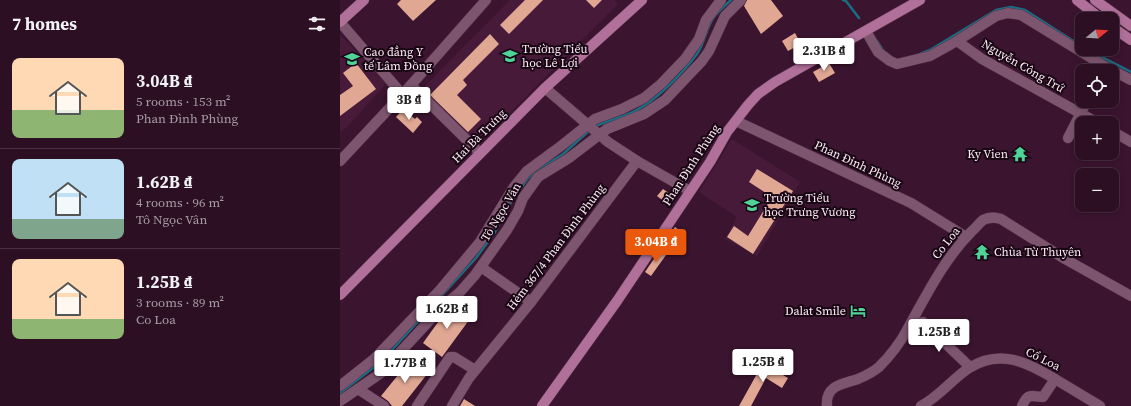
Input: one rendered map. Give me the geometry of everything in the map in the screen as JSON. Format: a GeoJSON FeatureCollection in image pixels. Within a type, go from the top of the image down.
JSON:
{"type":"FeatureCollection","features":[{"type":"Feature","properties":{"kind":"main road"},"geometry":{"type":"LineString","coordinates":[[340,22],[364,0]]}},
{"type":"Feature","properties":{"kind":"main road","name":"Hai Bà Trưng"},"geometry":{"type":"LineString","coordinates":[[340,295],[545,88],[642,0]]}},
{"type":"Feature","properties":{"kind":"main road","name":"Phan Đình Phùng"},"geometry":{"type":"LineString","coordinates":[[542,406],[614,305],[671,221],[710,162],[727,132],[758,94],[775,82],[920,0]]}},
{"type":"Feature","properties":{"kind":"main road"},"geometry":{"type":"LineString","coordinates":[[1077,0],[1092,12]]}},
{"type":"Feature","properties":{"kind":"main road"},"geometry":{"type":"LineString","coordinates":[[1096,0],[1131,26]]}},
{"type":"Feature","properties":{"kind":"main road"},"geometry":{"type":"LineString","coordinates":[[1119,32],[1131,40]]}},
{"type":"Feature","properties":{"kind":"street"},"geometry":{"type":"LineString","coordinates":[[340,161],[486,0]]}},
{"type":"Feature","properties":{"kind":"street","name":"Tô Ngọc Vân"},"geometry":{"type":"LineString","coordinates":[[340,386],[374,359],[440,290],[480,242],[514,187],[527,171],[561,146],[587,124],[595,119],[622,109],[644,98],[661,84],[685,59],[699,39],[706,20],[721,0]]}},
{"type":"Feature","properties":{"kind":"street","name":"Tô Ngọc Vân"},"geometry":{"type":"LineString","coordinates":[[340,401],[381,373],[441,308],[460,292],[481,267],[507,230],[518,211],[523,198],[538,178],[568,158],[609,127],[644,114],[664,100],[702,61],[709,51],[725,16],[740,0]]}},
{"type":"Feature","properties":{"kind":"street","name":"Nguyễn Công Trứ"},"geometry":{"type":"LineString","coordinates":[[866,31],[878,52],[890,61],[897,64],[930,56],[996,16],[1008,13],[1021,14],[1097,64]]}},
{"type":"Feature","properties":{"kind":"street"},"geometry":{"type":"LineString","coordinates":[[340,22],[402,94]]}},
{"type":"Feature","properties":{"kind":"street","name":"Nguyễn Công Trứ"},"geometry":{"type":"LineString","coordinates":[[956,41],[982,59],[1086,116]]}},
{"type":"Feature","properties":{"kind":"street","name":"Nguyễn Công Trứ"},"geometry":{"type":"LineString","coordinates":[[1119,75],[1131,80]]}},
{"type":"Feature","properties":{"kind":"street"},"geometry":{"type":"LineString","coordinates":[[410,85],[480,153]]}},
{"type":"Feature","properties":{"kind":"street"},"geometry":{"type":"LineString","coordinates":[[545,88],[598,134],[637,161],[690,191]]}},
{"type":"Feature","properties":{"kind":"street"},"geometry":{"type":"LineString","coordinates":[[1068,138],[1084,108]]}},
{"type":"Feature","properties":{"kind":"street","name":"Phan Đinh Phùng"},"geometry":{"type":"LineString","coordinates":[[736,121],[911,203],[966,237]]}},
{"type":"Feature","properties":{"kind":"street"},"geometry":{"type":"LineString","coordinates":[[1119,135],[1131,142]]}},
{"type":"Feature","properties":{"kind":"street","name":"Hẻm 367/4 Phan Đình Phùng"},"geometry":{"type":"LineString","coordinates":[[452,406],[475,370],[531,302],[637,161]]}},
{"type":"Feature","properties":{"kind":"street","name":"Co Loa"},"geometry":{"type":"LineString","coordinates":[[827,406],[830,391],[839,384],[865,376],[878,367],[886,358],[905,333],[943,267],[966,237],[984,220],[997,217],[1065,259],[1131,296]]}},
{"type":"Feature","properties":{"kind":"street"},"geometry":{"type":"LineString","coordinates":[[481,267],[531,302]]}},
{"type":"Feature","properties":{"kind":"street"},"geometry":{"type":"LineString","coordinates":[[923,322],[970,367]]}},
{"type":"Feature","properties":{"kind":"street"},"geometry":{"type":"LineString","coordinates":[[417,406],[450,357],[454,357],[475,370]]}},
{"type":"Feature","properties":{"kind":"street","name":"Cổ Loa"},"geometry":{"type":"LineString","coordinates":[[921,406],[939,395],[970,367],[993,359],[1002,358],[1023,362],[1100,406]]}},
{"type":"Feature","properties":{"kind":"street"},"geometry":{"type":"LineString","coordinates":[[1022,406],[1025,399],[1030,396],[1043,397],[1055,379]]}},
{"type":"Feature","properties":{"kind":"street"},"geometry":{"type":"LineString","coordinates":[[358,389],[384,406]]}},
{"type":"Feature","properties":{"kind":"shaded area","name":"Trường Tiểu học Lê Lợi"},"geometry":{"type":"Polygon","coordinates":[[[510,0],[614,0],[618,4],[478,145],[421,90],[510,0]]]}},
{"type":"Feature","properties":{"kind":"shaded area","name":"Cao đẳng Y tế Lâm Đồng"},"geometry":{"type":"Polygon","coordinates":[[[340,34],[386,84],[348,126],[340,132],[340,34]]]}},
{"type":"Feature","properties":{"kind":"shaded area","name":"Trường Tiểu học Trưng Vương"},"geometry":{"type":"Polygon","coordinates":[[[732,139],[800,182],[757,256],[725,239],[737,217],[699,192],[732,139]]]}},
{"type":"Feature","properties":{"kind":"building"},"geometry":{"type":"Polygon","coordinates":[[[401,0],[436,0],[413,21],[397,4],[401,0]]]}},
{"type":"Feature","properties":{"kind":"building"},"geometry":{"type":"Polygon","coordinates":[[[525,0],[543,0],[509,34],[500,25],[525,0]]]}},
{"type":"Feature","properties":{"kind":"building"},"geometry":{"type":"Polygon","coordinates":[[[586,0],[602,0],[594,8],[586,0]]]}},
{"type":"Feature","properties":{"kind":"building"},"geometry":{"type":"Polygon","coordinates":[[[747,0],[771,0],[783,16],[761,34],[744,6],[747,0]]]}},
{"type":"Feature","properties":{"kind":"building"},"geometry":{"type":"Polygon","coordinates":[[[795,33],[801,44],[788,51],[782,41],[795,33]]]}},
{"type":"Feature","properties":{"kind":"building"},"geometry":{"type":"Polygon","coordinates":[[[490,34],[499,44],[463,80],[467,85],[457,95],[481,119],[468,132],[430,95],[490,34]]]}},
{"type":"Feature","properties":{"kind":"building"},"geometry":{"type":"Polygon","coordinates":[[[356,63],[376,89],[340,116],[340,95],[353,86],[343,73],[356,63]]]}},
{"type":"Feature","properties":{"kind":"building"},"geometry":{"type":"Polygon","coordinates":[[[829,63],[835,73],[819,82],[813,72],[829,63]]]}},
{"type":"Feature","properties":{"kind":"building"},"geometry":{"type":"Polygon","coordinates":[[[403,109],[415,119],[417,117],[422,122],[413,133],[396,117],[403,109]]]}},
{"type":"Feature","properties":{"kind":"building"},"geometry":{"type":"Polygon","coordinates":[[[757,169],[793,191],[753,254],[727,237],[734,226],[748,236],[772,197],[749,182],[757,169]]]}},
{"type":"Feature","properties":{"kind":"building"},"geometry":{"type":"Polygon","coordinates":[[[663,189],[670,194],[665,202],[657,196],[663,189]]]}},
{"type":"Feature","properties":{"kind":"building"},"geometry":{"type":"Polygon","coordinates":[[[675,227],[683,233],[675,245],[667,239],[675,227]]]}},
{"type":"Feature","properties":{"kind":"building"},"geometry":{"type":"Polygon","coordinates":[[[660,250],[666,255],[651,276],[645,272],[660,250]]]}},
{"type":"Feature","properties":{"kind":"building"},"geometry":{"type":"Polygon","coordinates":[[[456,304],[472,316],[442,357],[423,343],[441,318],[456,304]]]}},
{"type":"Feature","properties":{"kind":"building"},"geometry":{"type":"Polygon","coordinates":[[[411,359],[428,373],[402,406],[392,406],[381,396],[411,359]]]}},
{"type":"Feature","properties":{"kind":"building"},"geometry":{"type":"Polygon","coordinates":[[[763,363],[788,378],[782,388],[766,378],[751,406],[739,406],[763,363]]]}},
{"type":"Feature","properties":{"kind":"building"},"geometry":{"type":"Polygon","coordinates":[[[464,399],[475,406],[460,406],[464,399]]]}},
{"type":"Feature","properties":{"kind":"waterway"},"geometry":{"type":"LineString","coordinates":[[594,127],[631,113],[649,102],[667,87],[697,54],[712,20],[731,0]]}},
{"type":"Feature","properties":{"kind":"waterway"},"geometry":{"type":"LineString","coordinates":[[843,0],[846,1],[859,18]]}},
{"type":"Feature","properties":{"kind":"waterway"},"geometry":{"type":"LineString","coordinates":[[920,54],[930,50],[996,10],[1011,7],[1025,10],[1075,42]]}},
{"type":"Feature","properties":{"kind":"waterway"},"geometry":{"type":"LineString","coordinates":[[877,41],[884,52]]}},
{"type":"Feature","properties":{"kind":"waterway"},"geometry":{"type":"LineString","coordinates":[[1100,56],[1131,72]]}},
{"type":"Feature","properties":{"kind":"waterway"},"geometry":{"type":"LineString","coordinates":[[340,393],[381,362],[476,258],[495,232],[509,205],[528,178],[563,154],[590,130]]}},
{"type":"Feature","properties":{"kind":"place","name":"Trường Tiểu học Lê Lợi"},"geometry":{"type":"Point","coordinates":[510,56]}},
{"type":"Feature","properties":{"kind":"place","name":"Cao đẳng Y tế Lâm Đồng"},"geometry":{"type":"Point","coordinates":[352,59]}},
{"type":"Feature","properties":{"kind":"place","name":"Ky Vien"},"geometry":{"type":"Point","coordinates":[1020,154]}},
{"type":"Feature","properties":{"kind":"place","name":"Trường Tiểu học Trưng Vương"},"geometry":{"type":"Point","coordinates":[752,205]}},
{"type":"Feature","properties":{"kind":"place","name":"Chùa Từ Thuyên"},"geometry":{"type":"Point","coordinates":[982,252]}},
{"type":"Feature","properties":{"kind":"place","name":"Dalat Smile"},"geometry":{"type":"Point","coordinates":[858,311]}}]}
